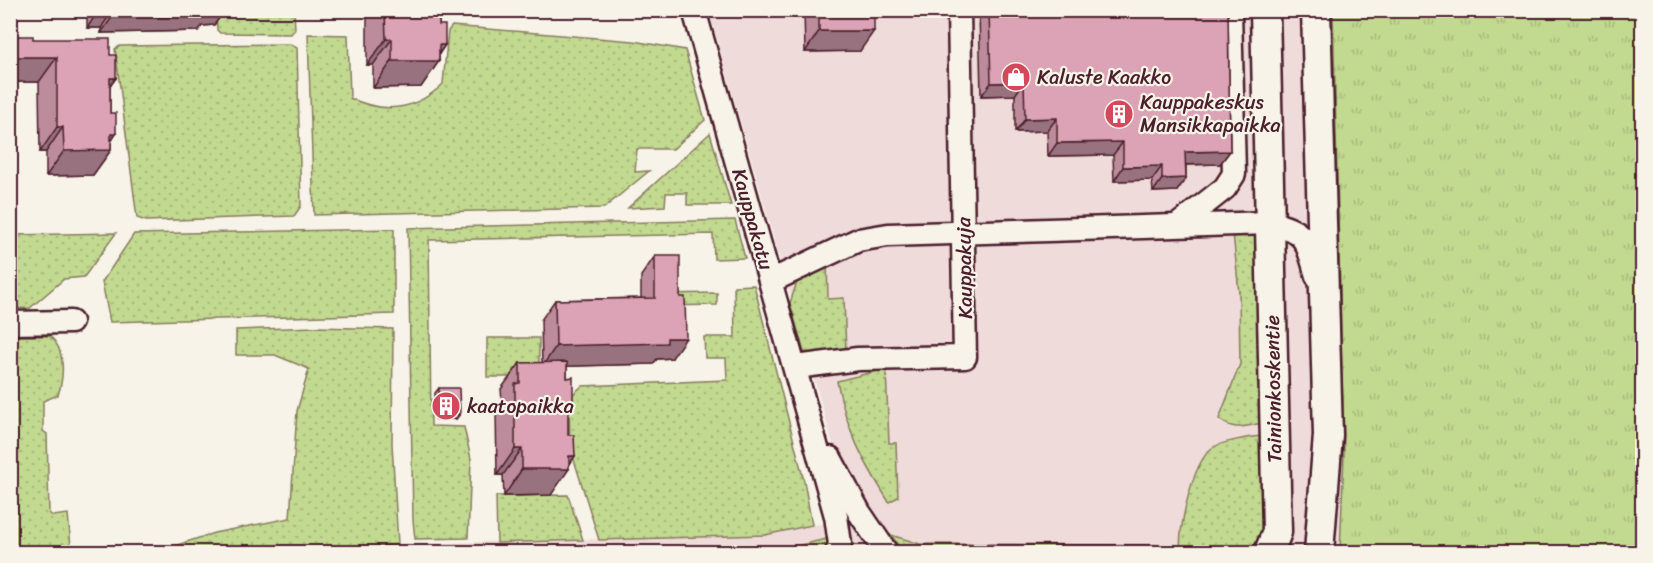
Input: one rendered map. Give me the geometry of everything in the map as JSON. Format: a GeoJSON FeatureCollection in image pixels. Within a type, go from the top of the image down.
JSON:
{"type":"FeatureCollection","features":[{"type":"Feature","properties":{"kind":"main road","name":"Tainionkoskentie"},"geometry":{"type":"LineString","coordinates":[[1265,10],[1277,532],[1269,552]]}},
{"type":"Feature","properties":{"kind":"main road"},"geometry":{"type":"LineString","coordinates":[[1316,10],[1322,295],[1328,435],[1319,552]]}},
{"type":"Feature","properties":{"kind":"street","name":"Kauppakatu"},"geometry":{"type":"LineString","coordinates":[[694,10],[813,428],[839,528],[837,552]]}},
{"type":"Feature","properties":{"kind":"street","name":"Kauppakuja"},"geometry":{"type":"LineString","coordinates":[[796,368],[858,359],[965,357],[959,10]]}},
{"type":"Feature","properties":{"kind":"street"},"geometry":{"type":"LineString","coordinates":[[1178,225],[1225,188],[1234,174],[1230,10]]}},
{"type":"Feature","properties":{"kind":"street"},"geometry":{"type":"LineString","coordinates":[[771,281],[858,240],[888,235],[1269,223],[1290,227],[1300,233],[1308,246],[1322,295]]}},
{"type":"Feature","properties":{"kind":"street"},"geometry":{"type":"LineString","coordinates":[[10,323],[71,322]]}},
{"type":"Feature","properties":{"kind":"street","name":"Kauppakatu"},"geometry":{"type":"LineString","coordinates":[[813,428],[859,512],[886,552]]}},
{"type":"Feature","properties":{"kind":"shaded area"},"geometry":{"type":"Polygon","coordinates":[[[709,11],[1642,11],[1642,519],[1639,552],[336,552],[398,544],[765,535],[812,525],[855,522],[709,11]]]}},
{"type":"Feature","properties":{"kind":"green space"},"geometry":{"type":"Polygon","coordinates":[[[216,11],[294,11],[295,29],[291,34],[220,33],[217,30],[216,11]]]}},
{"type":"Feature","properties":{"kind":"green space"},"geometry":{"type":"Polygon","coordinates":[[[1333,11],[1642,11],[1642,519],[1639,552],[1340,552],[1344,454],[1333,11]]]}},
{"type":"Feature","properties":{"kind":"green space"},"geometry":{"type":"Polygon","coordinates":[[[452,26],[633,41],[685,50],[705,120],[673,149],[637,149],[635,172],[649,171],[604,208],[314,215],[308,34],[348,35],[350,98],[387,108],[410,105],[443,84],[448,31],[452,26]]]}},
{"type":"Feature","properties":{"kind":"green space"},"geometry":{"type":"Polygon","coordinates":[[[290,44],[297,48],[301,206],[294,216],[146,221],[137,218],[115,49],[120,46],[290,44]]]}},
{"type":"Feature","properties":{"kind":"green space"},"geometry":{"type":"Polygon","coordinates":[[[710,133],[731,205],[687,205],[687,193],[666,193],[665,206],[628,208],[710,133]]]}},
{"type":"Feature","properties":{"kind":"green space"},"geometry":{"type":"Polygon","coordinates":[[[735,220],[745,258],[714,259],[713,234],[429,240],[431,426],[464,427],[471,459],[468,538],[415,539],[408,228],[735,220]]]}},
{"type":"Feature","properties":{"kind":"green space"},"geometry":{"type":"Polygon","coordinates":[[[394,229],[394,314],[110,322],[102,282],[134,234],[394,229]]]}},
{"type":"Feature","properties":{"kind":"green space"},"geometry":{"type":"Polygon","coordinates":[[[1257,231],[1261,423],[1234,427],[1219,419],[1240,364],[1239,293],[1233,233],[1257,231]]]}},
{"type":"Feature","properties":{"kind":"green space"},"geometry":{"type":"Polygon","coordinates":[[[116,233],[84,277],[64,279],[30,308],[11,309],[11,235],[116,233]]]}},
{"type":"Feature","properties":{"kind":"green space"},"geometry":{"type":"Polygon","coordinates":[[[827,262],[828,299],[844,298],[846,353],[821,357],[804,352],[790,303],[798,279],[827,262]]]}},
{"type":"Feature","properties":{"kind":"green space"},"geometry":{"type":"Polygon","coordinates":[[[754,285],[804,481],[812,525],[765,535],[599,540],[570,447],[569,398],[582,386],[727,380],[726,358],[705,358],[704,337],[735,337],[734,286],[754,285]]]}},
{"type":"Feature","properties":{"kind":"green space"},"geometry":{"type":"Polygon","coordinates":[[[717,293],[717,305],[662,306],[662,294],[717,293]]]}},
{"type":"Feature","properties":{"kind":"green space"},"geometry":{"type":"Polygon","coordinates":[[[316,327],[393,329],[392,444],[398,544],[336,552],[156,552],[214,533],[290,518],[297,411],[309,369],[275,355],[236,355],[236,330],[316,327]]]}},
{"type":"Feature","properties":{"kind":"green space"},"geometry":{"type":"Polygon","coordinates":[[[11,336],[50,336],[61,356],[62,380],[58,395],[43,401],[43,431],[47,434],[49,513],[53,516],[68,514],[71,547],[56,549],[56,552],[11,552],[10,409],[13,408],[11,336]]]}},
{"type":"Feature","properties":{"kind":"green space"},"geometry":{"type":"Polygon","coordinates":[[[487,338],[539,338],[539,377],[487,377],[487,338]]]}},
{"type":"Feature","properties":{"kind":"green space"},"geometry":{"type":"Polygon","coordinates":[[[886,369],[889,443],[896,443],[898,497],[889,502],[857,444],[837,381],[886,369]]]}},
{"type":"Feature","properties":{"kind":"green space"},"geometry":{"type":"Polygon","coordinates":[[[1261,436],[1265,498],[1262,529],[1257,542],[1249,552],[1181,552],[1181,529],[1188,497],[1205,456],[1212,448],[1221,444],[1261,436]]]}},
{"type":"Feature","properties":{"kind":"green space"},"geometry":{"type":"Polygon","coordinates":[[[568,495],[583,540],[497,543],[496,496],[568,495]]]}},
{"type":"Feature","properties":{"kind":"green space"},"geometry":{"type":"Polygon","coordinates":[[[891,535],[920,544],[1155,545],[1158,552],[903,552],[891,535]]]}},
{"type":"Feature","properties":{"kind":"green space"},"geometry":{"type":"Polygon","coordinates":[[[831,538],[827,552],[680,552],[787,548],[831,538]]]}},
{"type":"Feature","properties":{"kind":"building"},"geometry":{"type":"Polygon","coordinates":[[[385,10],[439,10],[439,25],[445,25],[445,45],[439,45],[439,61],[392,61],[392,39],[386,39],[385,10]]]}},
{"type":"Feature","properties":{"kind":"building"},"geometry":{"type":"Polygon","coordinates":[[[819,10],[874,10],[874,31],[819,31],[819,10]]]}},
{"type":"Feature","properties":{"kind":"building","name":"Kauppakeskus Mansikkapaikka"},"geometry":{"type":"Polygon","coordinates":[[[989,10],[1228,10],[1230,151],[1185,152],[1186,178],[1162,179],[1162,166],[1123,167],[1123,142],[1057,143],[1057,118],[1025,119],[1024,82],[991,83],[989,10]]]}},
{"type":"Feature","properties":{"kind":"building"},"geometry":{"type":"Polygon","coordinates":[[[16,36],[33,36],[33,39],[110,39],[110,55],[116,55],[116,78],[110,78],[110,113],[116,113],[116,134],[111,134],[111,150],[64,151],[63,127],[57,127],[57,57],[16,57],[16,36]]]}},
{"type":"Feature","properties":{"kind":"building"},"geometry":{"type":"Polygon","coordinates":[[[655,256],[680,256],[680,297],[685,297],[686,338],[667,338],[667,343],[556,346],[555,300],[655,298],[655,256]]]}},
{"type":"Feature","properties":{"kind":"building"},"geometry":{"type":"Polygon","coordinates":[[[567,362],[567,378],[573,377],[573,400],[568,400],[568,435],[574,435],[575,456],[569,456],[569,469],[522,469],[522,449],[515,449],[515,384],[520,383],[520,363],[567,362]]]}},
{"type":"Feature","properties":{"kind":"building","name":"kaatopaikka"},"geometry":{"type":"Polygon","coordinates":[[[439,388],[459,388],[460,414],[439,414],[439,388]]]}},
{"type":"Feature","properties":{"kind":"place","name":"Kaluste Kaakko"},"geometry":{"type":"Point","coordinates":[1016,77]}},
{"type":"Feature","properties":{"kind":"place","name":"Kauppakeskus Mansikkapaikka"},"geometry":{"type":"Point","coordinates":[1119,114]}},
{"type":"Feature","properties":{"kind":"place","name":"kaatopaikka"},"geometry":{"type":"Point","coordinates":[446,406]}}]}
